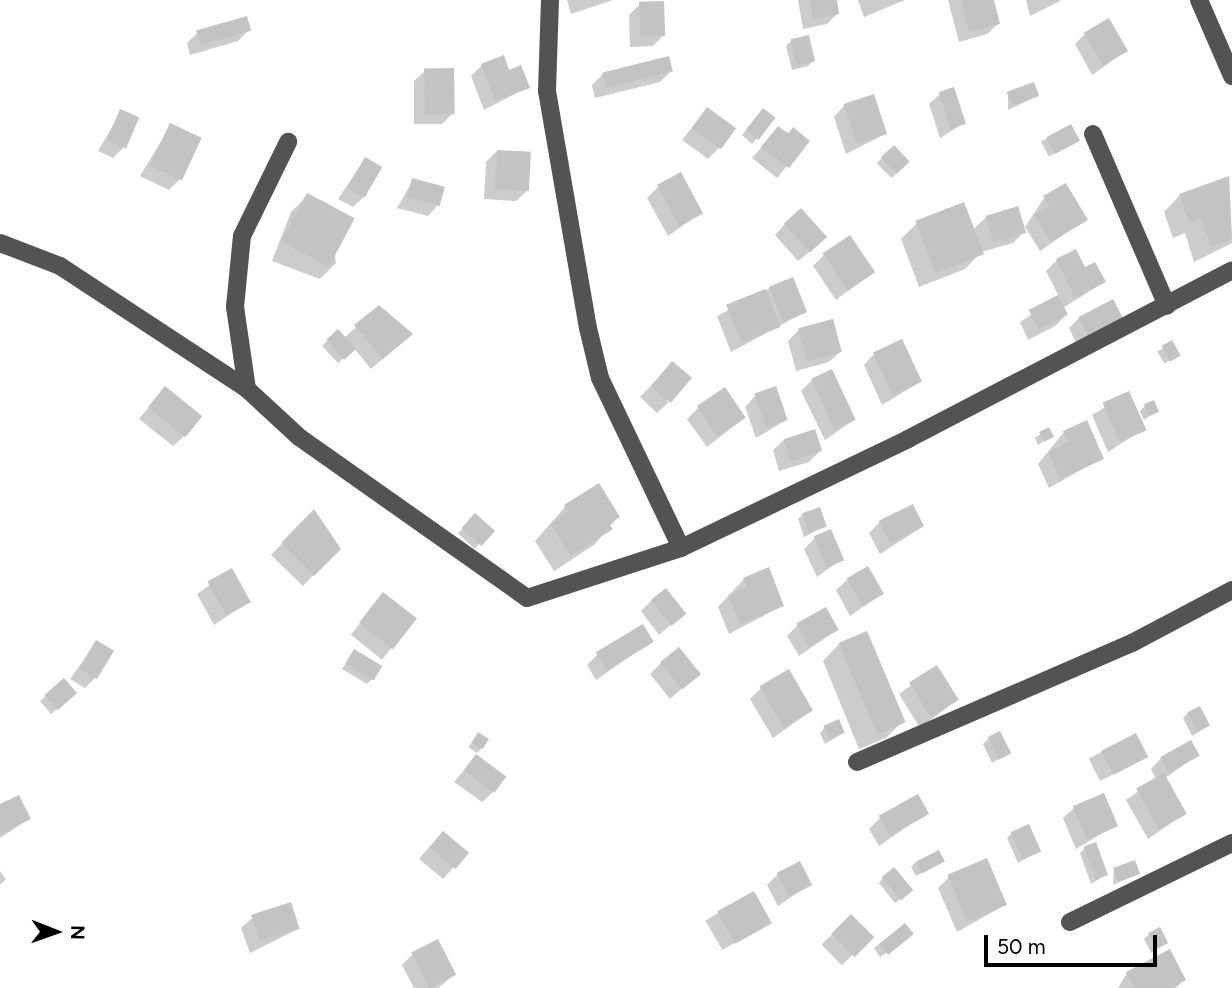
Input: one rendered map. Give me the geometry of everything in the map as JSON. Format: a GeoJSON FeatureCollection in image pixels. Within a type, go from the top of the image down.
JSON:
{"type":"FeatureCollection","features":[{"type":"Feature","properties":{"kind":"street"},"geometry":{"type":"LineString","coordinates":[[550,0],[547,91],[588,328],[600,377],[681,548]]}},
{"type":"Feature","properties":{"kind":"street"},"geometry":{"type":"LineString","coordinates":[[1199,0],[1232,76]]}},
{"type":"Feature","properties":{"kind":"street"},"geometry":{"type":"LineString","coordinates":[[1093,134],[1167,306]]}},
{"type":"Feature","properties":{"kind":"street"},"geometry":{"type":"LineString","coordinates":[[247,389],[235,307],[242,236],[288,142]]}},
{"type":"Feature","properties":{"kind":"street"},"geometry":{"type":"LineString","coordinates":[[0,243],[60,266],[247,389],[299,437],[527,598],[681,548],[1167,306],[1232,270]]}},
{"type":"Feature","properties":{"kind":"street"},"geometry":{"type":"LineString","coordinates":[[857,762],[1132,643],[1232,590]]}},
{"type":"Feature","properties":{"kind":"street"},"geometry":{"type":"LineString","coordinates":[[1070,922],[1232,842]]}},
{"type":"Feature","properties":{"kind":"building"},"geometry":{"type":"Polygon","coordinates":[[[810,0],[837,0],[839,14],[813,19],[810,0]]]}},
{"type":"Feature","properties":{"kind":"building"},"geometry":{"type":"Polygon","coordinates":[[[961,0],[994,0],[1000,24],[969,32],[961,0]]]}},
{"type":"Feature","properties":{"kind":"building"},"geometry":{"type":"Polygon","coordinates":[[[664,1],[665,36],[640,37],[639,2],[664,1]]]}},
{"type":"Feature","properties":{"kind":"building"},"geometry":{"type":"Polygon","coordinates":[[[247,16],[251,30],[200,45],[196,31],[247,16]]]}},
{"type":"Feature","properties":{"kind":"building"},"geometry":{"type":"Polygon","coordinates":[[[1109,18],[1128,51],[1103,65],[1084,32],[1109,18]]]}},
{"type":"Feature","properties":{"kind":"building"},"geometry":{"type":"Polygon","coordinates":[[[809,35],[815,61],[797,66],[790,39],[809,35]]]}},
{"type":"Feature","properties":{"kind":"building"},"geometry":{"type":"Polygon","coordinates":[[[504,55],[509,70],[521,65],[530,88],[495,101],[481,64],[504,55]]]}},
{"type":"Feature","properties":{"kind":"building"},"geometry":{"type":"Polygon","coordinates":[[[669,56],[673,72],[606,88],[602,73],[669,56]]]}},
{"type":"Feature","properties":{"kind":"building"},"geometry":{"type":"Polygon","coordinates":[[[454,68],[455,114],[425,115],[424,69],[454,68]]]}},
{"type":"Feature","properties":{"kind":"building"},"geometry":{"type":"Polygon","coordinates":[[[1034,82],[1039,96],[1012,106],[1007,92],[1034,82]]]}},
{"type":"Feature","properties":{"kind":"building"},"geometry":{"type":"Polygon","coordinates":[[[954,87],[966,124],[951,129],[939,92],[954,87]]]}},
{"type":"Feature","properties":{"kind":"building"},"geometry":{"type":"Polygon","coordinates":[[[874,94],[887,134],[857,144],[844,104],[874,94]]]}},
{"type":"Feature","properties":{"kind":"building"},"geometry":{"type":"Polygon","coordinates":[[[707,107],[736,128],[721,149],[692,128],[707,107]]]}},
{"type":"Feature","properties":{"kind":"building"},"geometry":{"type":"Polygon","coordinates":[[[763,108],[776,118],[758,140],[746,130],[763,108]]]}},
{"type":"Feature","properties":{"kind":"building"},"geometry":{"type":"Polygon","coordinates":[[[120,109],[139,117],[126,149],[107,140],[120,109]]]}},
{"type":"Feature","properties":{"kind":"building"},"geometry":{"type":"Polygon","coordinates":[[[170,123],[202,138],[182,180],[150,166],[170,123]]]}},
{"type":"Feature","properties":{"kind":"building"},"geometry":{"type":"Polygon","coordinates":[[[1071,124],[1080,141],[1055,154],[1046,137],[1071,124]]]}},
{"type":"Feature","properties":{"kind":"building"},"geometry":{"type":"Polygon","coordinates":[[[778,126],[788,134],[793,127],[810,141],[789,168],[761,147],[778,126]]]}},
{"type":"Feature","properties":{"kind":"building"},"geometry":{"type":"Polygon","coordinates":[[[894,145],[910,162],[897,174],[881,157],[894,145]]]}},
{"type":"Feature","properties":{"kind":"building"},"geometry":{"type":"Polygon","coordinates":[[[497,150],[531,152],[529,191],[495,189],[497,150]]]}},
{"type":"Feature","properties":{"kind":"building"},"geometry":{"type":"Polygon","coordinates":[[[365,157],[382,167],[365,197],[348,187],[365,157]]]}},
{"type":"Feature","properties":{"kind":"building"},"geometry":{"type":"Polygon","coordinates":[[[681,172],[703,213],[679,226],[657,185],[681,172]]]}},
{"type":"Feature","properties":{"kind":"building"},"geometry":{"type":"Polygon","coordinates":[[[1229,176],[1232,239],[1211,247],[1201,218],[1189,222],[1179,194],[1229,176]]]}},
{"type":"Feature","properties":{"kind":"building"},"geometry":{"type":"Polygon","coordinates":[[[412,178],[445,187],[440,206],[407,197],[412,178]]]}},
{"type":"Feature","properties":{"kind":"building"},"geometry":{"type":"Polygon","coordinates":[[[1066,183],[1088,220],[1051,242],[1034,215],[1049,206],[1043,196],[1066,183]]]}},
{"type":"Feature","properties":{"kind":"building"},"geometry":{"type":"Polygon","coordinates":[[[307,193],[355,218],[329,267],[281,242],[307,193]]]}},
{"type":"Feature","properties":{"kind":"building"},"geometry":{"type":"Polygon","coordinates":[[[964,202],[984,254],[936,273],[915,221],[964,202]]]}},
{"type":"Feature","properties":{"kind":"building"},"geometry":{"type":"Polygon","coordinates":[[[1018,206],[1026,233],[994,243],[985,216],[1018,206]]]}},
{"type":"Feature","properties":{"kind":"building"},"geometry":{"type":"Polygon","coordinates":[[[801,208],[827,237],[810,252],[784,223],[801,208]]]}},
{"type":"Feature","properties":{"kind":"building"},"geometry":{"type":"Polygon","coordinates":[[[850,235],[875,272],[848,291],[823,253],[850,235]]]}},
{"type":"Feature","properties":{"kind":"building"},"geometry":{"type":"Polygon","coordinates":[[[1076,249],[1085,267],[1095,262],[1106,282],[1075,298],[1056,259],[1076,249]]]}},
{"type":"Feature","properties":{"kind":"building"},"geometry":{"type":"Polygon","coordinates":[[[793,277],[807,312],[783,322],[769,287],[793,277]]]}},
{"type":"Feature","properties":{"kind":"building"},"geometry":{"type":"Polygon","coordinates":[[[765,289],[780,327],[741,343],[726,305],[765,289]]]}},
{"type":"Feature","properties":{"kind":"building"},"geometry":{"type":"Polygon","coordinates":[[[1058,295],[1068,315],[1039,330],[1029,310],[1058,295]]]}},
{"type":"Feature","properties":{"kind":"building"},"geometry":{"type":"Polygon","coordinates":[[[1113,299],[1124,320],[1090,339],[1079,317],[1113,299]]]}},
{"type":"Feature","properties":{"kind":"building"},"geometry":{"type":"Polygon","coordinates":[[[379,305],[413,334],[383,359],[354,325],[379,305]]]}},
{"type":"Feature","properties":{"kind":"building"},"geometry":{"type":"Polygon","coordinates":[[[833,319],[842,352],[807,361],[798,328],[833,319]]]}},
{"type":"Feature","properties":{"kind":"building"},"geometry":{"type":"Polygon","coordinates":[[[338,329],[356,349],[344,360],[326,340],[338,329]]]}},
{"type":"Feature","properties":{"kind":"building"},"geometry":{"type":"Polygon","coordinates":[[[902,339],[922,382],[893,395],[873,353],[902,339]]]}},
{"type":"Feature","properties":{"kind":"building"},"geometry":{"type":"Polygon","coordinates":[[[1172,340],[1181,356],[1170,362],[1162,346],[1172,340]]]}},
{"type":"Feature","properties":{"kind":"building"},"geometry":{"type":"Polygon","coordinates":[[[672,361],[692,378],[671,403],[651,386],[672,361]]]}},
{"type":"Feature","properties":{"kind":"building"},"geometry":{"type":"Polygon","coordinates":[[[832,369],[856,420],[835,429],[811,379],[832,369]]]}},
{"type":"Feature","properties":{"kind":"building"},"geometry":{"type":"Polygon","coordinates":[[[165,386],[202,416],[185,437],[148,407],[165,386]]]}},
{"type":"Feature","properties":{"kind":"building"},"geometry":{"type":"Polygon","coordinates":[[[776,386],[788,420],[766,428],[754,393],[776,386]]]}},
{"type":"Feature","properties":{"kind":"building"},"geometry":{"type":"Polygon","coordinates":[[[725,387],[746,418],[718,437],[697,406],[725,387]]]}},
{"type":"Feature","properties":{"kind":"building"},"geometry":{"type":"Polygon","coordinates":[[[1129,391],[1146,430],[1120,442],[1103,403],[1129,391]]]}},
{"type":"Feature","properties":{"kind":"building"},"geometry":{"type":"Polygon","coordinates":[[[1154,400],[1159,412],[1149,416],[1144,404],[1154,400]]]}},
{"type":"Feature","properties":{"kind":"building"},"geometry":{"type":"Polygon","coordinates":[[[1087,420],[1104,459],[1060,479],[1048,452],[1068,442],[1063,431],[1087,420]]]}},
{"type":"Feature","properties":{"kind":"building"},"geometry":{"type":"Polygon","coordinates":[[[1049,427],[1054,437],[1044,442],[1039,432],[1049,427]]]}},
{"type":"Feature","properties":{"kind":"building"},"geometry":{"type":"Polygon","coordinates":[[[815,429],[822,451],[791,461],[784,439],[815,429]]]}},
{"type":"Feature","properties":{"kind":"building"},"geometry":{"type":"Polygon","coordinates":[[[599,483],[620,517],[609,524],[613,529],[571,556],[551,524],[568,512],[564,505],[599,483]]]}},
{"type":"Feature","properties":{"kind":"building"},"geometry":{"type":"Polygon","coordinates":[[[913,504],[924,526],[890,543],[879,521],[913,504]]]}},
{"type":"Feature","properties":{"kind":"building"},"geometry":{"type":"Polygon","coordinates":[[[820,507],[827,527],[809,533],[802,513],[820,507]]]}},
{"type":"Feature","properties":{"kind":"building"},"geometry":{"type":"Polygon","coordinates":[[[314,509],[341,549],[314,576],[281,543],[314,509]]]}},
{"type":"Feature","properties":{"kind":"building"},"geometry":{"type":"Polygon","coordinates":[[[475,513],[495,531],[482,546],[462,528],[475,513]]]}},
{"type":"Feature","properties":{"kind":"building"},"geometry":{"type":"Polygon","coordinates":[[[831,529],[844,560],[827,568],[814,536],[831,529]]]}},
{"type":"Feature","properties":{"kind":"building"},"geometry":{"type":"Polygon","coordinates":[[[868,566],[884,594],[862,606],[846,578],[868,566]]]}},
{"type":"Feature","properties":{"kind":"building"},"geometry":{"type":"Polygon","coordinates":[[[769,567],[784,606],[740,624],[728,595],[747,587],[743,578],[769,567]]]}},
{"type":"Feature","properties":{"kind":"building"},"geometry":{"type":"Polygon","coordinates":[[[232,568],[251,602],[226,616],[208,582],[232,568]]]}},
{"type":"Feature","properties":{"kind":"building"},"geometry":{"type":"Polygon","coordinates":[[[666,588],[686,614],[671,626],[651,600],[666,588]]]}},
{"type":"Feature","properties":{"kind":"building"},"geometry":{"type":"Polygon","coordinates":[[[383,592],[417,618],[393,649],[359,623],[383,592]]]}},
{"type":"Feature","properties":{"kind":"building"},"geometry":{"type":"Polygon","coordinates":[[[826,607],[839,630],[809,646],[796,623],[826,607]]]}},
{"type":"Feature","properties":{"kind":"building"},"geometry":{"type":"Polygon","coordinates":[[[643,624],[654,642],[607,670],[596,652],[643,624]]]}},
{"type":"Feature","properties":{"kind":"building"},"geometry":{"type":"Polygon","coordinates":[[[867,631],[906,722],[877,734],[838,643],[867,631]]]}},
{"type":"Feature","properties":{"kind":"building"},"geometry":{"type":"Polygon","coordinates":[[[96,640],[114,651],[97,679],[79,668],[96,640]]]}},
{"type":"Feature","properties":{"kind":"building"},"geometry":{"type":"Polygon","coordinates":[[[679,647],[701,674],[682,689],[660,662],[679,647]]]}},
{"type":"Feature","properties":{"kind":"building"},"geometry":{"type":"Polygon","coordinates":[[[354,649],[382,666],[374,681],[345,664],[354,649]]]}},
{"type":"Feature","properties":{"kind":"building"},"geometry":{"type":"Polygon","coordinates":[[[937,665],[959,700],[931,717],[909,682],[937,665]]]}},
{"type":"Feature","properties":{"kind":"building"},"geometry":{"type":"Polygon","coordinates":[[[789,669],[813,711],[784,728],[760,686],[789,669]]]}},
{"type":"Feature","properties":{"kind":"building"},"geometry":{"type":"Polygon","coordinates":[[[64,678],[77,693],[57,710],[44,695],[64,678]]]}},
{"type":"Feature","properties":{"kind":"building"},"geometry":{"type":"Polygon","coordinates":[[[1200,706],[1210,726],[1198,732],[1188,712],[1200,706]]]}},
{"type":"Feature","properties":{"kind":"building"},"geometry":{"type":"Polygon","coordinates":[[[839,719],[845,733],[829,739],[823,726],[839,719]]]}},
{"type":"Feature","properties":{"kind":"building"},"geometry":{"type":"Polygon","coordinates":[[[1000,731],[1011,753],[999,760],[988,737],[1000,731]]]}},
{"type":"Feature","properties":{"kind":"building"},"geometry":{"type":"Polygon","coordinates":[[[478,732],[489,739],[483,749],[472,742],[478,732]]]}},
{"type":"Feature","properties":{"kind":"building"},"geometry":{"type":"Polygon","coordinates":[[[1136,733],[1148,757],[1114,775],[1101,751],[1136,733]]]}},
{"type":"Feature","properties":{"kind":"building"},"geometry":{"type":"Polygon","coordinates":[[[1191,740],[1200,756],[1169,773],[1160,757],[1191,740]]]}},
{"type":"Feature","properties":{"kind":"building"},"geometry":{"type":"Polygon","coordinates":[[[476,754],[506,777],[494,793],[464,770],[476,754]]]}},
{"type":"Feature","properties":{"kind":"building"},"geometry":{"type":"Polygon","coordinates":[[[1164,773],[1187,814],[1159,830],[1136,789],[1164,773]]]}},
{"type":"Feature","properties":{"kind":"building"},"geometry":{"type":"Polygon","coordinates":[[[1104,793],[1118,826],[1087,839],[1073,806],[1104,793]]]}},
{"type":"Feature","properties":{"kind":"building"},"geometry":{"type":"Polygon","coordinates":[[[918,794],[929,814],[890,836],[879,816],[918,794]]]}},
{"type":"Feature","properties":{"kind":"building"},"geometry":{"type":"Polygon","coordinates":[[[19,795],[31,819],[0,834],[0,804],[19,795]]]}},
{"type":"Feature","properties":{"kind":"building"},"geometry":{"type":"Polygon","coordinates":[[[1029,824],[1041,851],[1023,860],[1011,832],[1029,824]]]}},
{"type":"Feature","properties":{"kind":"building"},"geometry":{"type":"Polygon","coordinates":[[[443,831],[469,853],[456,869],[430,847],[443,831]]]}},
{"type":"Feature","properties":{"kind":"building"},"geometry":{"type":"Polygon","coordinates":[[[1096,842],[1108,875],[1096,879],[1084,846],[1096,842]]]}},
{"type":"Feature","properties":{"kind":"building"},"geometry":{"type":"Polygon","coordinates":[[[939,850],[945,862],[922,873],[916,862],[939,850]]]}},
{"type":"Feature","properties":{"kind":"building"},"geometry":{"type":"Polygon","coordinates":[[[987,858],[1007,905],[967,922],[947,875],[987,858]]]}},
{"type":"Feature","properties":{"kind":"building"},"geometry":{"type":"Polygon","coordinates":[[[1135,860],[1140,874],[1119,882],[1113,868],[1135,860]]]}},
{"type":"Feature","properties":{"kind":"building"},"geometry":{"type":"Polygon","coordinates":[[[800,861],[812,885],[789,897],[777,873],[800,861]]]}},
{"type":"Feature","properties":{"kind":"building"},"geometry":{"type":"Polygon","coordinates":[[[894,867],[913,890],[901,900],[882,877],[894,867]]]}},
{"type":"Feature","properties":{"kind":"building"},"geometry":{"type":"Polygon","coordinates":[[[754,891],[772,923],[735,944],[717,911],[754,891]]]}},
{"type":"Feature","properties":{"kind":"building"},"geometry":{"type":"Polygon","coordinates":[[[291,902],[300,929],[260,942],[251,915],[291,902]]]}},
{"type":"Feature","properties":{"kind":"building"},"geometry":{"type":"Polygon","coordinates":[[[851,914],[874,937],[855,957],[831,934],[851,914]]]}},
{"type":"Feature","properties":{"kind":"building"},"geometry":{"type":"Polygon","coordinates":[[[905,923],[914,934],[888,955],[879,944],[905,923]]]}},
{"type":"Feature","properties":{"kind":"building"},"geometry":{"type":"Polygon","coordinates":[[[1160,927],[1168,943],[1157,949],[1148,933],[1160,927]]]}},
{"type":"Feature","properties":{"kind":"building"},"geometry":{"type":"Polygon","coordinates":[[[438,939],[456,975],[429,988],[411,953],[438,939]]]}},
{"type":"Feature","properties":{"kind":"building"},"geometry":{"type":"Polygon","coordinates":[[[1170,949],[1186,980],[1170,988],[1134,988],[1126,972],[1170,949]]]}}]}
